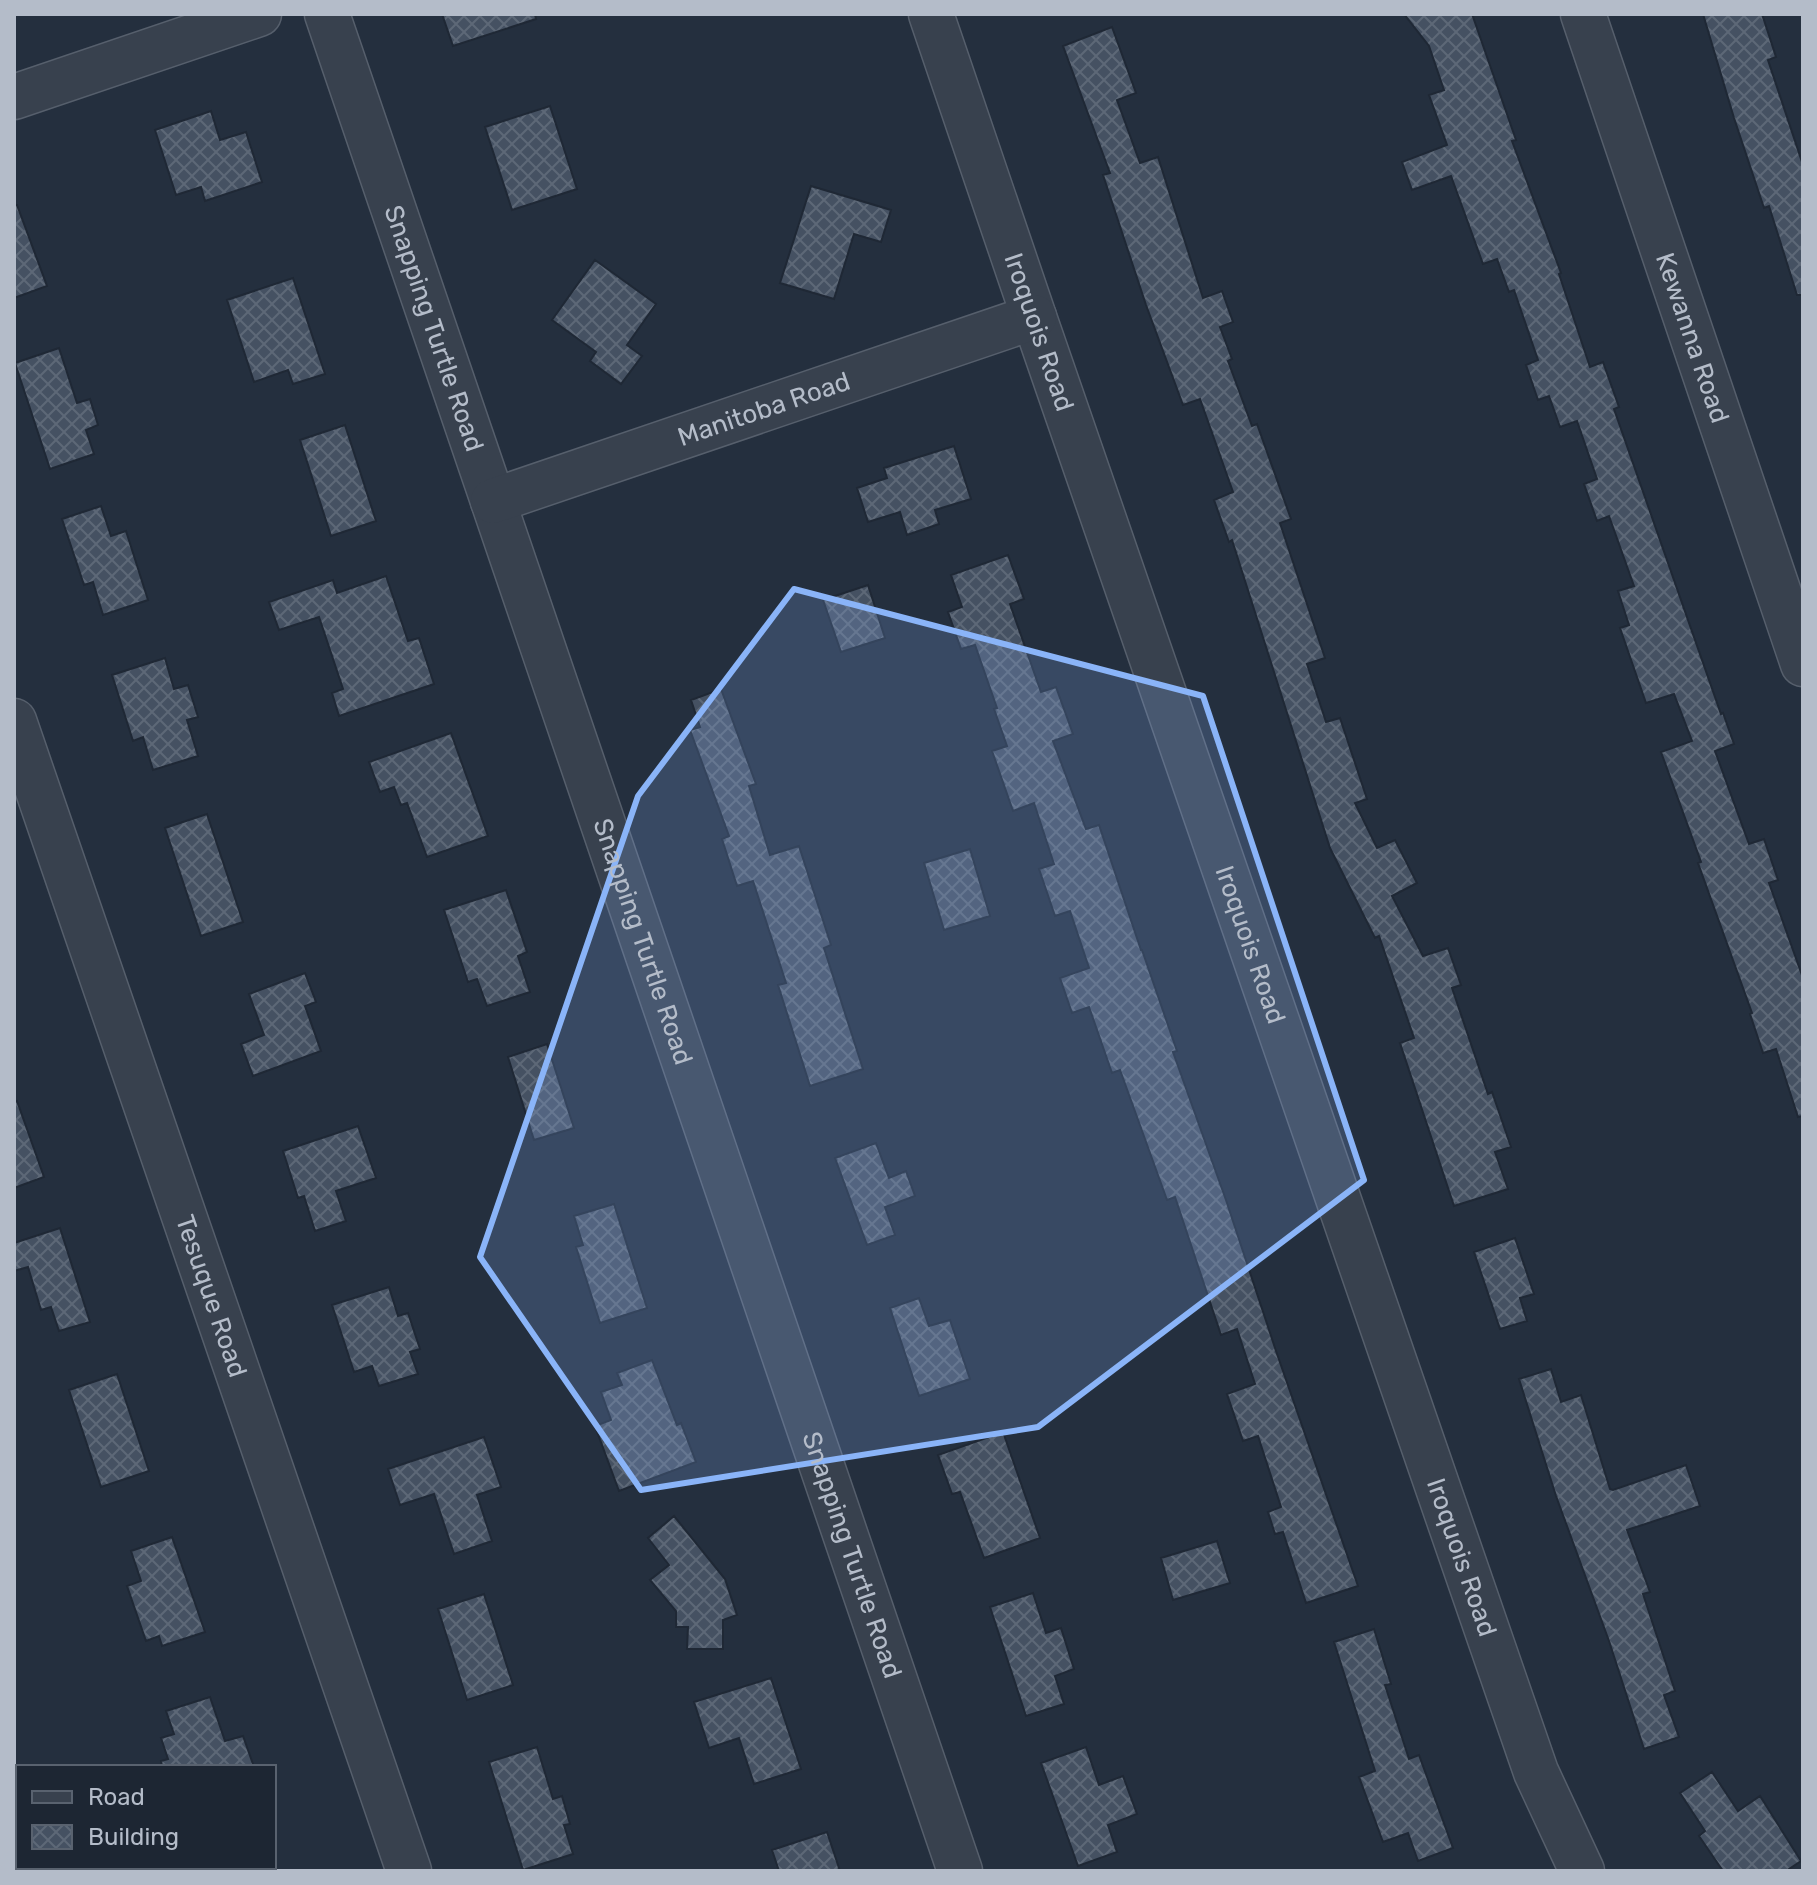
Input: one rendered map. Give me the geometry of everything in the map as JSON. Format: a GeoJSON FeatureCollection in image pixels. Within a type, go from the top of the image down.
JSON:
{"type":"FeatureCollection","features":[{"type":"Feature","properties":{"kind":"street"},"geometry":{"type":"LineString","coordinates":[[14,97],[259,14]]}},
{"type":"Feature","properties":{"kind":"street","name":"Snapping Turtle Road"},"geometry":{"type":"LineString","coordinates":[[327,14],[960,1871]]}},
{"type":"Feature","properties":{"kind":"street","name":"Iroquois Road"},"geometry":{"type":"LineString","coordinates":[[931,14],[1536,1772],[1582,1871]]}},
{"type":"Feature","properties":{"kind":"street","name":"Kewanna Road"},"geometry":{"type":"LineString","coordinates":[[1583,14],[1803,664]]}},
{"type":"Feature","properties":{"kind":"street","name":"Manitoba Road"},"geometry":{"type":"LineString","coordinates":[[493,501],[1034,317]]}},
{"type":"Feature","properties":{"kind":"street","name":"Tesuque Road"},"geometry":{"type":"LineString","coordinates":[[14,721],[409,1871]]}},
{"type":"Feature","properties":{"kind":"highlighted area"},"geometry":{"type":"Polygon","coordinates":[[[794,589],[1203,696],[1364,1180],[1038,1427],[641,1490],[480,1257],[638,796],[794,589]]]}},
{"type":"Feature","properties":{"kind":"building"},"geometry":{"type":"Polygon","coordinates":[[[442,14],[535,14],[536,19],[453,46],[442,14]]]}},
{"type":"Feature","properties":{"kind":"building"},"geometry":{"type":"Polygon","coordinates":[[[1404,14],[1472,14],[1590,367],[1603,362],[1619,407],[1614,409],[1734,744],[1715,751],[1749,844],[1764,839],[1778,880],[1769,883],[1803,978],[1803,1116],[1798,1117],[1776,1049],[1763,1053],[1752,1013],[1698,863],[1701,862],[1661,752],[1692,741],[1674,694],[1646,703],[1620,628],[1629,625],[1618,591],[1634,586],[1609,516],[1597,521],[1584,484],[1597,479],[1577,421],[1560,427],[1549,396],[1538,400],[1526,365],[1538,360],[1514,290],[1509,292],[1497,259],[1483,264],[1451,176],[1412,190],[1402,162],[1447,145],[1429,95],[1444,90],[1429,46],[1404,14]]]}},
{"type":"Feature","properties":{"kind":"building"},"geometry":{"type":"Polygon","coordinates":[[[1703,14],[1762,14],[1776,57],[1768,60],[1803,165],[1803,295],[1797,295],[1769,206],[1764,208],[1703,14]]]}},
{"type":"Feature","properties":{"kind":"building"},"geometry":{"type":"Polygon","coordinates":[[[1112,27],[1136,93],[1117,100],[1140,163],[1158,157],[1203,298],[1222,291],[1233,322],[1220,327],[1232,359],[1228,361],[1252,426],[1257,424],[1291,519],[1280,523],[1325,658],[1307,664],[1326,722],[1340,718],[1367,799],[1355,803],[1377,848],[1395,840],[1417,883],[1392,896],[1423,956],[1448,948],[1461,985],[1452,988],[1488,1094],[1492,1092],[1511,1147],[1495,1152],[1508,1189],[1454,1206],[1400,1043],[1414,1038],[1379,936],[1375,938],[1330,848],[1232,540],[1229,542],[1214,500],[1233,492],[1200,399],[1183,405],[1103,175],[1110,173],[1063,46],[1112,27]]]}},
{"type":"Feature","properties":{"kind":"building"},"geometry":{"type":"Polygon","coordinates":[[[550,106],[577,189],[512,210],[485,127],[550,106]]]}},
{"type":"Feature","properties":{"kind":"building"},"geometry":{"type":"Polygon","coordinates":[[[211,111],[220,140],[246,132],[262,182],[205,201],[201,187],[176,195],[155,130],[211,111]]]}},
{"type":"Feature","properties":{"kind":"building"},"geometry":{"type":"Polygon","coordinates":[[[811,186],[891,210],[881,242],[854,234],[834,299],[780,283],[811,186]]]}},
{"type":"Feature","properties":{"kind":"building"},"geometry":{"type":"Polygon","coordinates":[[[14,205],[17,205],[47,286],[14,298],[14,205]]]}},
{"type":"Feature","properties":{"kind":"building"},"geometry":{"type":"Polygon","coordinates":[[[595,260],[656,304],[627,345],[642,356],[621,384],[590,361],[596,352],[552,320],[595,260]]]}},
{"type":"Feature","properties":{"kind":"building"},"geometry":{"type":"Polygon","coordinates":[[[293,278],[325,374],[293,384],[288,370],[254,382],[227,300],[293,278]]]}},
{"type":"Feature","properties":{"kind":"building"},"geometry":{"type":"Polygon","coordinates":[[[59,348],[77,403],[90,399],[98,425],[86,430],[94,454],[50,469],[15,363],[59,348]]]}},
{"type":"Feature","properties":{"kind":"building"},"geometry":{"type":"Polygon","coordinates":[[[345,425],[376,521],[331,536],[300,440],[345,425]]]}},
{"type":"Feature","properties":{"kind":"building"},"geometry":{"type":"Polygon","coordinates":[[[954,446],[971,499],[935,510],[939,524],[907,535],[900,512],[868,522],[857,488],[887,478],[884,468],[954,446]]]}},
{"type":"Feature","properties":{"kind":"building"},"geometry":{"type":"Polygon","coordinates":[[[101,506],[111,536],[126,531],[148,600],[103,615],[93,582],[84,585],[62,519],[101,506]]]}},
{"type":"Feature","properties":{"kind":"building"},"geometry":{"type":"Polygon","coordinates":[[[1008,555],[1024,599],[1010,604],[1041,692],[1056,687],[1073,734],[1053,741],[1086,829],[1099,825],[1177,1051],[1173,1052],[1358,1586],[1306,1603],[1283,1532],[1275,1534],[1268,1512],[1281,1507],[1258,1436],[1243,1441],[1227,1394],[1255,1384],[1237,1329],[1221,1335],[1175,1197],[1167,1200],[1120,1070],[1112,1073],[1089,1007],[1072,1013],[1060,978],[1089,968],[1070,911],[1055,916],[1039,869],[1054,864],[1034,803],[1013,811],[992,751],[1007,746],[975,645],[961,649],[948,612],[962,607],[951,575],[1008,555]]]}},
{"type":"Feature","properties":{"kind":"building"},"geometry":{"type":"Polygon","coordinates":[[[386,576],[408,641],[419,638],[434,684],[339,716],[332,693],[343,689],[319,617],[279,630],[269,602],[333,580],[337,593],[386,576]]]}},
{"type":"Feature","properties":{"kind":"building"},"geometry":{"type":"Polygon","coordinates":[[[868,585],[885,638],[841,652],[823,600],[868,585]]]}},
{"type":"Feature","properties":{"kind":"building"},"geometry":{"type":"Polygon","coordinates":[[[165,658],[174,689],[188,685],[198,717],[187,720],[198,756],[153,770],[143,737],[133,741],[112,675],[165,658]]]}},
{"type":"Feature","properties":{"kind":"building"},"geometry":{"type":"Polygon","coordinates":[[[721,689],[756,784],[749,786],[770,855],[799,846],[831,945],[824,948],[863,1069],[810,1086],[778,985],[786,983],[753,881],[737,886],[722,839],[729,836],[690,730],[700,727],[691,700],[721,689]]]}},
{"type":"Feature","properties":{"kind":"building"},"geometry":{"type":"Polygon","coordinates":[[[451,733],[488,836],[427,857],[407,803],[401,805],[394,787],[380,792],[369,762],[451,733]]]}},
{"type":"Feature","properties":{"kind":"building"},"geometry":{"type":"Polygon","coordinates":[[[207,814],[243,922],[201,936],[165,828],[207,814]]]}},
{"type":"Feature","properties":{"kind":"building"},"geometry":{"type":"Polygon","coordinates":[[[970,849],[990,916],[944,930],[924,863],[970,849]]]}},
{"type":"Feature","properties":{"kind":"building"},"geometry":{"type":"Polygon","coordinates":[[[506,890],[527,952],[518,956],[530,992],[487,1006],[477,979],[468,982],[444,910],[506,890]]]}},
{"type":"Feature","properties":{"kind":"building"},"geometry":{"type":"Polygon","coordinates":[[[305,973],[316,1002],[305,1006],[321,1051],[253,1076],[241,1044],[264,1035],[249,994],[305,973]]]}},
{"type":"Feature","properties":{"kind":"building"},"geometry":{"type":"Polygon","coordinates":[[[547,1044],[574,1128],[534,1140],[508,1057],[547,1044]]]}},
{"type":"Feature","properties":{"kind":"building"},"geometry":{"type":"Polygon","coordinates":[[[17,1101],[44,1177],[14,1188],[14,1102],[17,1101]]]}},
{"type":"Feature","properties":{"kind":"building"},"geometry":{"type":"Polygon","coordinates":[[[358,1126],[376,1178],[336,1191],[346,1221],[315,1231],[304,1196],[298,1198],[283,1151],[358,1126]]]}},
{"type":"Feature","properties":{"kind":"building"},"geometry":{"type":"Polygon","coordinates":[[[876,1143],[889,1178],[906,1171],[915,1196],[885,1207],[895,1235],[867,1245],[835,1158],[876,1143]]]}},
{"type":"Feature","properties":{"kind":"building"},"geometry":{"type":"Polygon","coordinates":[[[614,1204],[647,1308],[600,1323],[576,1247],[583,1245],[574,1216],[614,1204]]]}},
{"type":"Feature","properties":{"kind":"building"},"geometry":{"type":"Polygon","coordinates":[[[60,1228],[90,1322],[59,1331],[51,1307],[41,1310],[28,1267],[14,1271],[14,1243],[60,1228]]]}},
{"type":"Feature","properties":{"kind":"building"},"geometry":{"type":"Polygon","coordinates":[[[1515,1238],[1534,1294],[1520,1298],[1527,1321],[1500,1329],[1474,1252],[1515,1238]]]}},
{"type":"Feature","properties":{"kind":"building"},"geometry":{"type":"Polygon","coordinates":[[[389,1287],[398,1316],[408,1313],[420,1349],[410,1352],[418,1374],[379,1386],[372,1366],[354,1372],[332,1305],[389,1287]]]}},
{"type":"Feature","properties":{"kind":"building"},"geometry":{"type":"Polygon","coordinates":[[[919,1298],[929,1326],[950,1320],[970,1379],[919,1396],[890,1308],[919,1298]]]}},
{"type":"Feature","properties":{"kind":"building"},"geometry":{"type":"Polygon","coordinates":[[[652,1360],[677,1425],[681,1423],[696,1462],[619,1491],[595,1426],[611,1420],[601,1392],[622,1385],[617,1373],[652,1360]]]}},
{"type":"Feature","properties":{"kind":"building"},"geometry":{"type":"Polygon","coordinates":[[[1551,1369],[1561,1402],[1581,1395],[1610,1489],[1686,1465],[1700,1506],[1627,1530],[1650,1592],[1643,1594],[1675,1691],[1664,1695],[1679,1737],[1644,1749],[1519,1379],[1551,1369]]]}},
{"type":"Feature","properties":{"kind":"building"},"geometry":{"type":"Polygon","coordinates":[[[117,1374],[149,1471],[101,1487],[69,1390],[117,1374]]]}},
{"type":"Feature","properties":{"kind":"building"},"geometry":{"type":"Polygon","coordinates":[[[1003,1432],[1040,1538],[984,1558],[960,1492],[952,1494],[938,1455],[1003,1432]]]}},
{"type":"Feature","properties":{"kind":"building"},"geometry":{"type":"Polygon","coordinates":[[[484,1437],[501,1487],[477,1495],[492,1541],[454,1554],[434,1494],[400,1505],[388,1469],[484,1437]]]}},
{"type":"Feature","properties":{"kind":"building"},"geometry":{"type":"Polygon","coordinates":[[[674,1516],[725,1579],[737,1615],[723,1620],[723,1649],[687,1649],[688,1627],[676,1627],[676,1611],[650,1580],[669,1565],[648,1538],[674,1516]]]}},
{"type":"Feature","properties":{"kind":"building"},"geometry":{"type":"Polygon","coordinates":[[[172,1537],[205,1632],[162,1646],[159,1636],[146,1641],[127,1586],[141,1581],[131,1551],[172,1537]]]}},
{"type":"Feature","properties":{"kind":"building"},"geometry":{"type":"Polygon","coordinates":[[[1217,1541],[1230,1583],[1173,1600],[1161,1558],[1217,1541]]]}},
{"type":"Feature","properties":{"kind":"building"},"geometry":{"type":"Polygon","coordinates":[[[1033,1593],[1046,1633],[1061,1628],[1074,1669],[1055,1676],[1064,1704],[1026,1716],[990,1607],[1033,1593]]]}},
{"type":"Feature","properties":{"kind":"building"},"geometry":{"type":"Polygon","coordinates":[[[484,1594],[513,1685],[467,1700],[438,1609],[484,1594]]]}},
{"type":"Feature","properties":{"kind":"building"},"geometry":{"type":"Polygon","coordinates":[[[1374,1629],[1391,1684],[1385,1685],[1409,1759],[1419,1755],[1453,1848],[1418,1861],[1408,1833],[1383,1842],[1359,1777],[1375,1771],[1334,1642],[1374,1629]]]}},
{"type":"Feature","properties":{"kind":"building"},"geometry":{"type":"Polygon","coordinates":[[[771,1678],[801,1769],[754,1784],[739,1738],[709,1748],[694,1702],[771,1678]]]}},
{"type":"Feature","properties":{"kind":"building"},"geometry":{"type":"Polygon","coordinates":[[[210,1697],[225,1741],[243,1736],[253,1765],[162,1765],[161,1761],[168,1759],[161,1738],[174,1734],[166,1711],[210,1697]]]}},
{"type":"Feature","properties":{"kind":"building"},"geometry":{"type":"Polygon","coordinates":[[[537,1747],[553,1799],[562,1796],[570,1824],[564,1825],[573,1854],[523,1870],[489,1762],[537,1747]]]}},
{"type":"Feature","properties":{"kind":"building"},"geometry":{"type":"Polygon","coordinates":[[[1086,1747],[1099,1785],[1123,1776],[1137,1814],[1108,1825],[1117,1852],[1078,1866],[1041,1763],[1086,1747]]]}},
{"type":"Feature","properties":{"kind":"building"},"geometry":{"type":"Polygon","coordinates":[[[1712,1772],[1738,1811],[1760,1796],[1801,1861],[1786,1871],[1723,1871],[1699,1836],[1705,1831],[1680,1793],[1712,1772]]]}},
{"type":"Feature","properties":{"kind":"building"},"geometry":{"type":"Polygon","coordinates":[[[827,1832],[840,1871],[779,1871],[772,1850],[827,1832]]]}}]}
